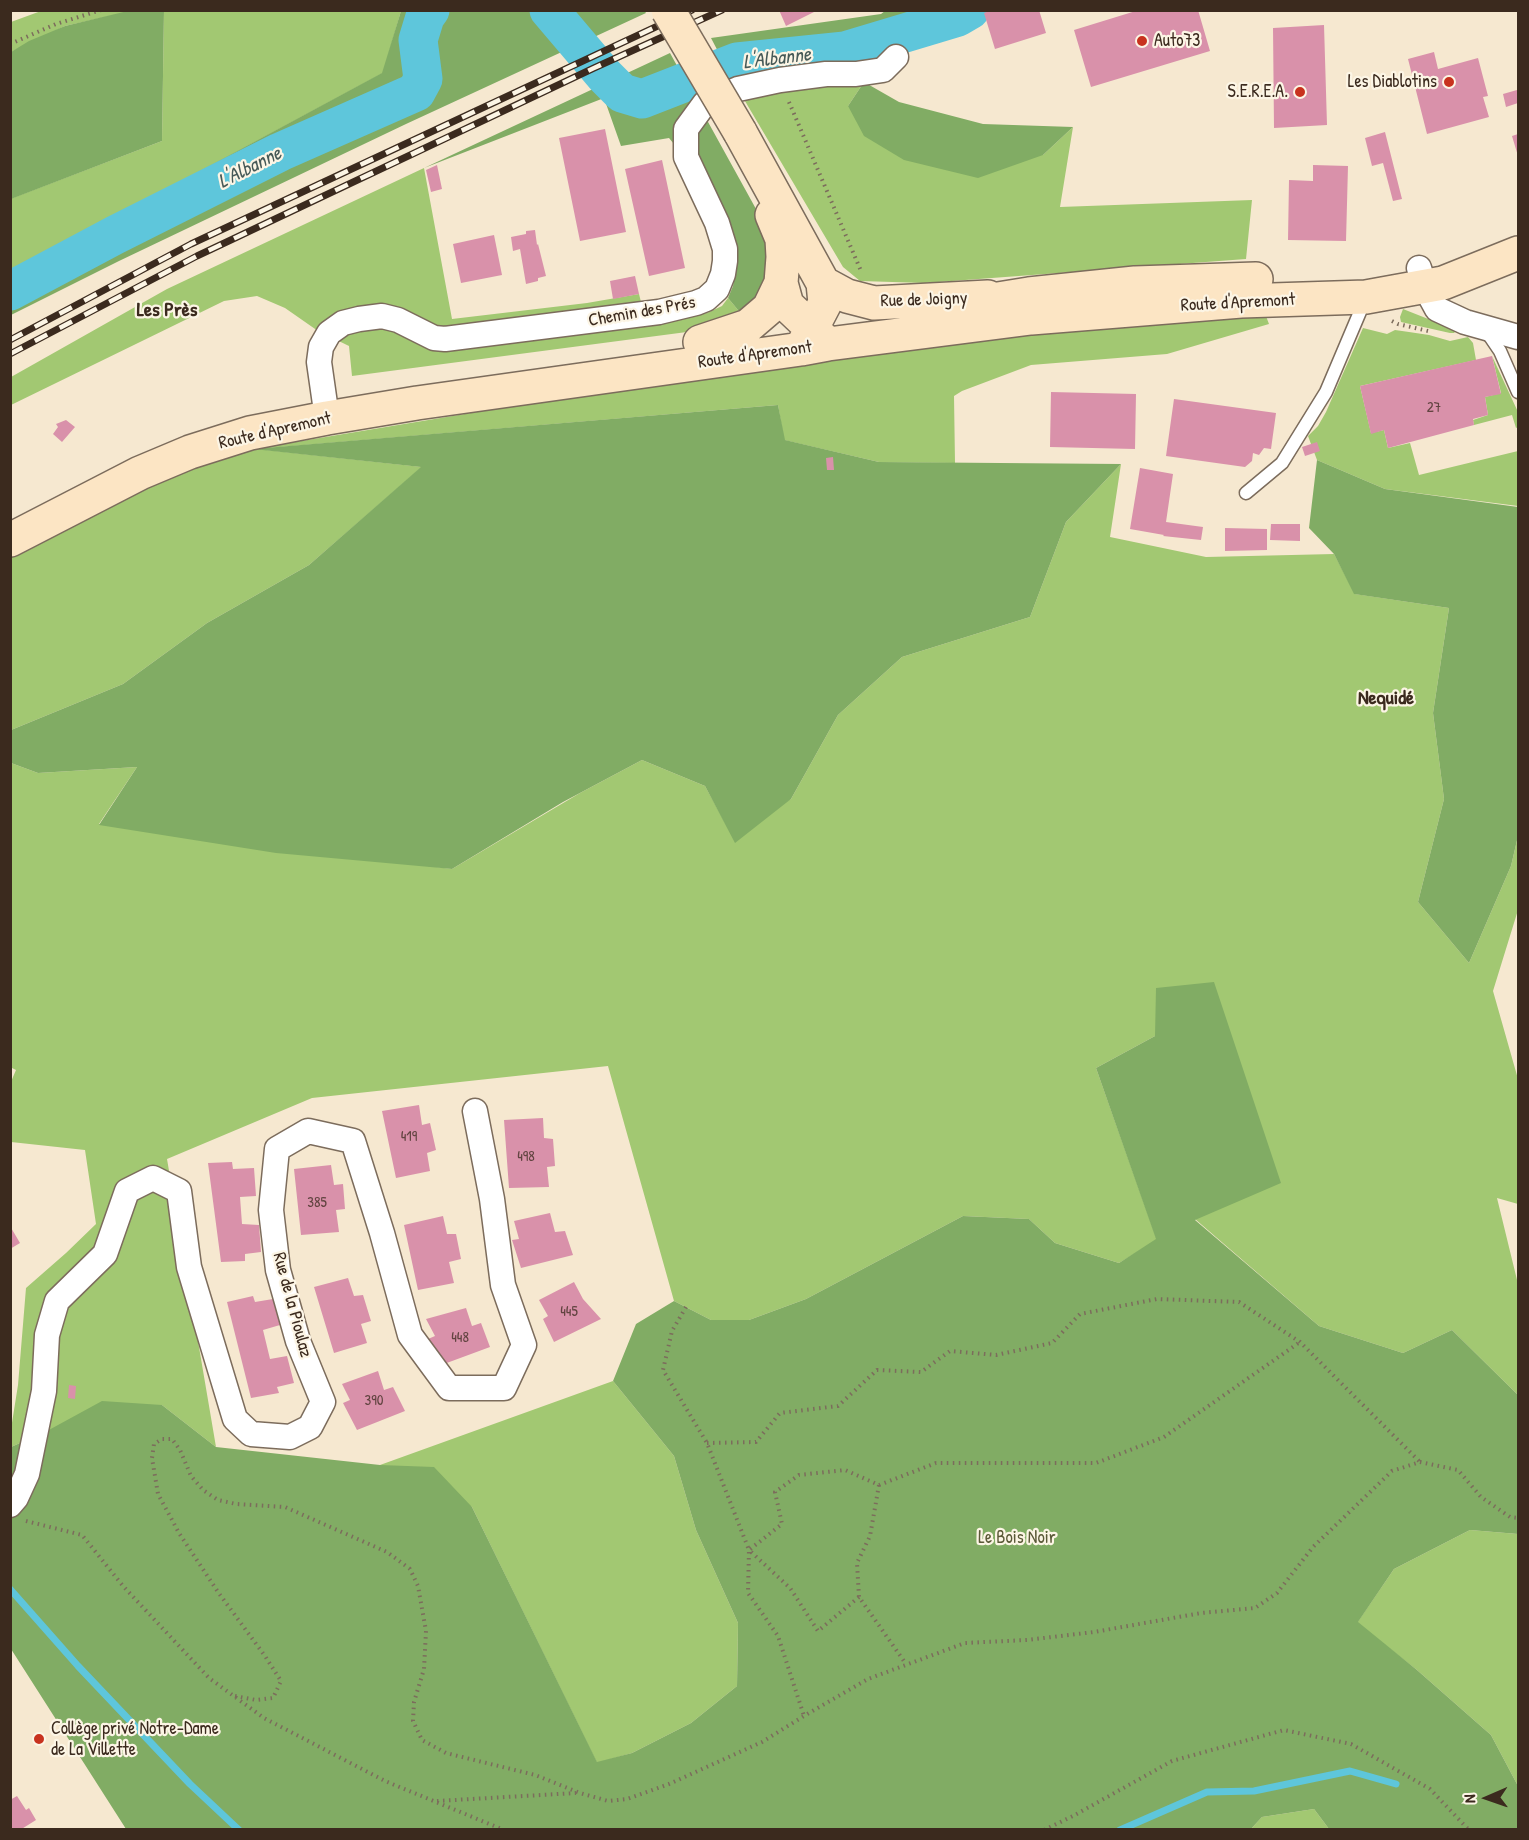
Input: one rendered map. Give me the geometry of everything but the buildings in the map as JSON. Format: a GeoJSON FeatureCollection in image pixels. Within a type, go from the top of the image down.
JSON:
{"type":"FeatureCollection","features":[{"type":"Feature","properties":{"kind":"main road"},"geometry":{"type":"LineString","coordinates":[[668,10],[740,132],[823,283],[825,303],[813,340]]}},
{"type":"Feature","properties":{"kind":"main road"},"geometry":{"type":"LineString","coordinates":[[740,132],[782,239],[782,283],[787,304],[813,340]]}},
{"type":"Feature","properties":{"kind":"main road","name":"Route d'Apremont"},"geometry":{"type":"LineString","coordinates":[[10,540],[141,473],[190,452],[325,407],[417,380],[700,342],[813,340],[1030,318],[1241,301],[1366,297],[1422,278],[1439,264],[1518,236]]}},
{"type":"Feature","properties":{"kind":"main road","name":"Route d'Apremont"},"geometry":{"type":"LineString","coordinates":[[10,521],[138,457],[187,437],[248,417],[325,407],[439,400],[813,340],[1029,294],[1135,283],[1404,272],[1443,283],[1518,253]]}},
{"type":"Feature","properties":{"kind":"main road"},"geometry":{"type":"LineString","coordinates":[[700,342],[748,326],[770,308],[782,283]]}},
{"type":"Feature","properties":{"kind":"main road","name":"Rue de Joigny"},"geometry":{"type":"LineString","coordinates":[[823,283],[847,296],[874,303],[1029,294]]}},
{"type":"Feature","properties":{"kind":"street","name":"Chemin des Prés"},"geometry":{"type":"LineString","coordinates":[[325,407],[319,362],[321,347],[329,333],[343,323],[382,316],[398,320],[434,338],[445,339],[658,312],[706,299],[717,289],[723,274],[724,249],[717,223],[686,157],[686,129],[705,103],[738,89],[780,80],[883,70],[896,57]]}},
{"type":"Feature","properties":{"kind":"street"},"geometry":{"type":"LineString","coordinates":[[1422,278],[1437,309],[1465,322],[1518,337]]}},
{"type":"Feature","properties":{"kind":"street","name":"Rue de la Pioulaz"},"geometry":{"type":"LineString","coordinates":[[16,1513],[16,1498],[27,1474],[44,1391],[47,1335],[57,1301],[105,1254],[128,1191],[153,1179],[179,1191],[189,1267],[235,1419],[251,1434],[290,1437],[309,1427],[322,1402],[298,1341],[278,1270],[271,1210],[277,1149],[308,1131],[353,1141],[382,1233],[410,1335],[449,1388],[504,1388],[524,1345],[502,1284],[492,1199],[475,1111]]}},
{"type":"Feature","properties":{"kind":"lane"},"geometry":{"type":"LineString","coordinates":[[1246,493],[1282,463],[1326,392],[1366,297]]}},
{"type":"Feature","properties":{"kind":"lane"},"geometry":{"type":"LineString","coordinates":[[1484,328],[1500,351],[1518,392]]}},
{"type":"Feature","properties":{"kind":"path"},"geometry":{"type":"LineString","coordinates":[[10,44],[56,24],[101,10]]}},
{"type":"Feature","properties":{"kind":"path"},"geometry":{"type":"LineString","coordinates":[[780,80],[874,303]]}},
{"type":"Feature","properties":{"kind":"path"},"geometry":{"type":"LineString","coordinates":[[707,1443],[756,1442],[780,1413],[838,1406],[877,1370],[921,1372],[950,1351],[996,1355],[1052,1343],[1080,1314],[1157,1299],[1239,1302],[1299,1342],[1420,1462]]}},
{"type":"Feature","properties":{"kind":"path"},"geometry":{"type":"LineString","coordinates":[[686,1307],[672,1331],[663,1370],[707,1443],[749,1550],[748,1593],[778,1636],[804,1716]]}},
{"type":"Feature","properties":{"kind":"path"},"geometry":{"type":"LineString","coordinates":[[749,1550],[782,1524],[774,1492],[799,1475],[844,1470],[879,1485],[936,1463],[1096,1463],[1164,1437],[1299,1342]]}},
{"type":"Feature","properties":{"kind":"path"},"geometry":{"type":"LineString","coordinates":[[235,1696],[256,1700],[273,1698],[281,1681],[179,1533],[158,1494],[152,1458],[153,1444],[162,1439],[172,1438],[191,1476],[203,1490],[218,1500],[236,1504],[285,1507],[387,1552],[410,1569],[418,1586],[426,1631],[424,1669],[413,1712],[413,1721],[422,1740],[446,1753],[536,1775],[580,1793],[608,1801],[627,1799],[669,1784],[762,1742],[868,1678],[965,1643],[1061,1636],[1201,1613],[1255,1608],[1277,1593],[1313,1547],[1392,1471],[1420,1462],[1458,1470],[1481,1497],[1510,1517],[1518,1518]]}},
{"type":"Feature","properties":{"kind":"path"},"geometry":{"type":"LineString","coordinates":[[879,1485],[870,1536],[857,1563],[859,1597],[906,1664]]}},
{"type":"Feature","properties":{"kind":"path"},"geometry":{"type":"LineString","coordinates":[[16,1513],[82,1535],[123,1586],[209,1678],[264,1718],[385,1781],[504,1830]]}},
{"type":"Feature","properties":{"kind":"path"},"geometry":{"type":"LineString","coordinates":[[749,1550],[790,1587],[818,1631],[859,1597]]}},
{"type":"Feature","properties":{"kind":"path"},"geometry":{"type":"LineString","coordinates":[[1044,1830],[1172,1761],[1284,1730],[1351,1744],[1430,1789],[1469,1830]]}},
{"type":"Feature","properties":{"kind":"path"},"geometry":{"type":"LineString","coordinates":[[435,1801],[580,1793]]}},
{"type":"Feature","properties":{"kind":"green space"},"geometry":{"type":"Polygon","coordinates":[[[132,10],[164,11],[162,141],[11,199],[11,52],[29,41],[65,26],[132,10]]]}},
{"type":"Feature","properties":{"kind":"green space"},"geometry":{"type":"Polygon","coordinates":[[[644,10],[646,13],[406,124],[11,315],[11,273],[382,73],[401,11],[644,10]]]}},
{"type":"Feature","properties":{"kind":"green space"},"geometry":{"type":"Polygon","coordinates":[[[910,10],[924,46],[855,69],[735,84],[711,38],[881,14],[885,11],[910,10]]]}},
{"type":"Feature","properties":{"kind":"green space"},"geometry":{"type":"Polygon","coordinates":[[[41,11],[132,11],[65,26],[11,52],[11,22],[41,11]]]}},
{"type":"Feature","properties":{"kind":"green space"},"geometry":{"type":"Polygon","coordinates":[[[164,11],[401,11],[383,73],[11,273],[10,199],[162,141],[164,11]]]}},
{"type":"Feature","properties":{"kind":"green space"},"geometry":{"type":"Polygon","coordinates":[[[670,53],[772,238],[778,269],[743,316],[728,298],[733,286],[736,267],[706,183],[669,138],[621,146],[604,98],[424,168],[670,53]]]}},
{"type":"Feature","properties":{"kind":"green space"},"geometry":{"type":"Polygon","coordinates":[[[864,82],[848,106],[1043,155],[1073,127],[1060,207],[1252,200],[1246,259],[925,283],[860,281],[843,267],[742,96],[864,82]]]}},
{"type":"Feature","properties":{"kind":"green space"},"geometry":{"type":"Polygon","coordinates":[[[864,82],[899,102],[983,124],[1073,127],[1043,155],[978,178],[904,160],[864,136],[848,106],[864,82]]]}},
{"type":"Feature","properties":{"kind":"green space"},"geometry":{"type":"Polygon","coordinates":[[[424,168],[452,319],[587,303],[639,294],[641,302],[456,347],[707,313],[722,306],[728,298],[743,316],[702,330],[352,376],[349,346],[318,331],[285,308],[257,296],[224,301],[11,405],[11,377],[167,289],[424,168]]]}},
{"type":"Feature","properties":{"kind":"green space"},"geometry":{"type":"Polygon","coordinates":[[[1403,309],[1456,331],[1450,333],[1401,322],[1403,309]]]}},
{"type":"Feature","properties":{"kind":"green space"},"geometry":{"type":"Polygon","coordinates":[[[1264,311],[1269,324],[1167,354],[1031,365],[962,391],[954,396],[955,463],[879,462],[784,440],[778,405],[257,449],[422,467],[309,565],[207,623],[123,684],[11,730],[11,551],[150,483],[253,449],[864,348],[1264,311]]]}},
{"type":"Feature","properties":{"kind":"green space"},"geometry":{"type":"Polygon","coordinates":[[[1363,328],[1387,334],[1395,330],[1409,332],[1450,341],[1468,337],[1473,343],[1476,360],[1360,386],[1371,433],[1384,430],[1388,448],[1410,443],[1419,475],[1518,451],[1518,506],[1385,489],[1317,460],[1308,436],[1318,426],[1326,412],[1363,328]]]}},
{"type":"Feature","properties":{"kind":"green space"},"geometry":{"type":"Polygon","coordinates":[[[1492,356],[1518,412],[1518,427],[1516,428],[1512,415],[1474,425],[1473,420],[1488,415],[1485,397],[1501,393],[1492,356]]]}},
{"type":"Feature","properties":{"kind":"green space"},"geometry":{"type":"Polygon","coordinates":[[[778,405],[785,440],[879,462],[1121,464],[1066,522],[1030,617],[902,657],[838,715],[791,799],[735,843],[705,786],[642,760],[563,802],[452,869],[276,853],[99,825],[137,767],[38,773],[11,763],[11,730],[123,684],[207,623],[309,565],[421,467],[253,449],[778,405]]]}},
{"type":"Feature","properties":{"kind":"green space"},"geometry":{"type":"Polygon","coordinates":[[[1317,460],[1385,489],[1518,507],[1518,836],[1511,866],[1469,963],[1418,902],[1444,799],[1433,713],[1449,608],[1354,594],[1334,554],[1309,528],[1317,460]]]}},
{"type":"Feature","properties":{"kind":"green space"},"geometry":{"type":"Polygon","coordinates":[[[1121,464],[1110,537],[1206,557],[1334,554],[1355,594],[1449,608],[1433,713],[1444,799],[1418,902],[1469,963],[1511,866],[1518,836],[1518,910],[1493,991],[1518,1079],[1518,1204],[1497,1198],[1518,1284],[1518,1395],[1452,1330],[1403,1353],[1319,1326],[1195,1219],[1155,1036],[1096,1068],[1157,1240],[1119,1263],[1055,1243],[1029,1219],[963,1216],[806,1299],[749,1320],[711,1320],[674,1301],[608,1066],[312,1098],[167,1159],[216,1447],[162,1405],[47,1431],[11,1447],[26,1288],[96,1224],[85,1150],[11,1142],[10,1084],[16,1070],[10,1067],[11,763],[38,773],[137,767],[99,824],[452,869],[580,793],[642,760],[705,786],[729,830],[791,799],[838,715],[902,657],[1030,617],[1066,522],[1121,464]]]}},
{"type":"Feature","properties":{"kind":"green space","name":"Le Bois Noir"},"geometry":{"type":"Polygon","coordinates":[[[1214,982],[1281,1183],[1195,1220],[1319,1326],[1403,1353],[1452,1330],[1518,1395],[1518,1534],[1470,1530],[1394,1569],[1358,1622],[1491,1735],[1518,1786],[1518,1829],[1329,1829],[1314,1809],[1262,1817],[1250,1830],[126,1829],[11,1649],[11,1447],[47,1431],[102,1401],[162,1405],[216,1447],[380,1465],[434,1467],[472,1507],[597,1762],[632,1753],[691,1723],[737,1686],[738,1623],[696,1530],[674,1456],[613,1381],[636,1324],[674,1301],[711,1320],[749,1320],[806,1299],[963,1216],[1029,1219],[1055,1243],[1119,1263],[1156,1239],[1096,1068],[1155,1036],[1156,988],[1214,982]]]}},
{"type":"Feature","properties":{"kind":"green space"},"geometry":{"type":"Polygon","coordinates":[[[613,1381],[674,1456],[696,1530],[738,1623],[737,1686],[691,1723],[632,1753],[597,1763],[472,1507],[380,1465],[613,1381]]]}},
{"type":"Feature","properties":{"kind":"green space"},"geometry":{"type":"Polygon","coordinates":[[[1470,1530],[1518,1534],[1518,1786],[1491,1735],[1417,1670],[1357,1623],[1394,1569],[1470,1530]]]}},
{"type":"Feature","properties":{"kind":"green space"},"geometry":{"type":"Polygon","coordinates":[[[1314,1809],[1329,1829],[1250,1830],[1262,1817],[1314,1809]]]}},
{"type":"Feature","properties":{"kind":"waterway","name":"L'Albanne"},"geometry":{"type":"LineString","coordinates":[[10,291],[280,152],[416,92],[423,79],[418,40],[425,17],[430,10]]}},
{"type":"Feature","properties":{"kind":"waterway","name":"L'Albanne"},"geometry":{"type":"LineString","coordinates":[[549,10],[622,93],[642,99],[737,62],[845,51],[958,17],[970,10]]}},
{"type":"Feature","properties":{"kind":"waterway"},"geometry":{"type":"LineString","coordinates":[[10,1589],[78,1666],[190,1784],[239,1830]]}},
{"type":"Feature","properties":{"kind":"waterway"},"geometry":{"type":"LineString","coordinates":[[1120,1830],[1207,1792],[1254,1791],[1350,1771],[1396,1784]]}},
{"type":"Feature","properties":{"kind":"railway"},"geometry":{"type":"LineString","coordinates":[[10,340],[191,244],[692,10]]}},
{"type":"Feature","properties":{"kind":"railway"},"geometry":{"type":"LineString","coordinates":[[10,354],[197,256],[722,10]]}},
{"type":"Feature","properties":{"kind":"place","name":"Auto73"},"geometry":{"type":"Point","coordinates":[1142,41]}},
{"type":"Feature","properties":{"kind":"place","name":"Les Diablotins"},"geometry":{"type":"Point","coordinates":[1449,82]}},
{"type":"Feature","properties":{"kind":"place","name":"S.E.R.E.A."},"geometry":{"type":"Point","coordinates":[1300,92]}},
{"type":"Feature","properties":{"kind":"place","name":"Collège privé Notre-Dame de La Villette"},"geometry":{"type":"Point","coordinates":[39,1739]}},
{"type":"Feature","properties":{"kind":"district","name":"Les Près"},"geometry":{"type":"Point","coordinates":[167,311]}},
{"type":"Feature","properties":{"kind":"district","name":"Nequidé"},"geometry":{"type":"Point","coordinates":[1386,699]}}]}
